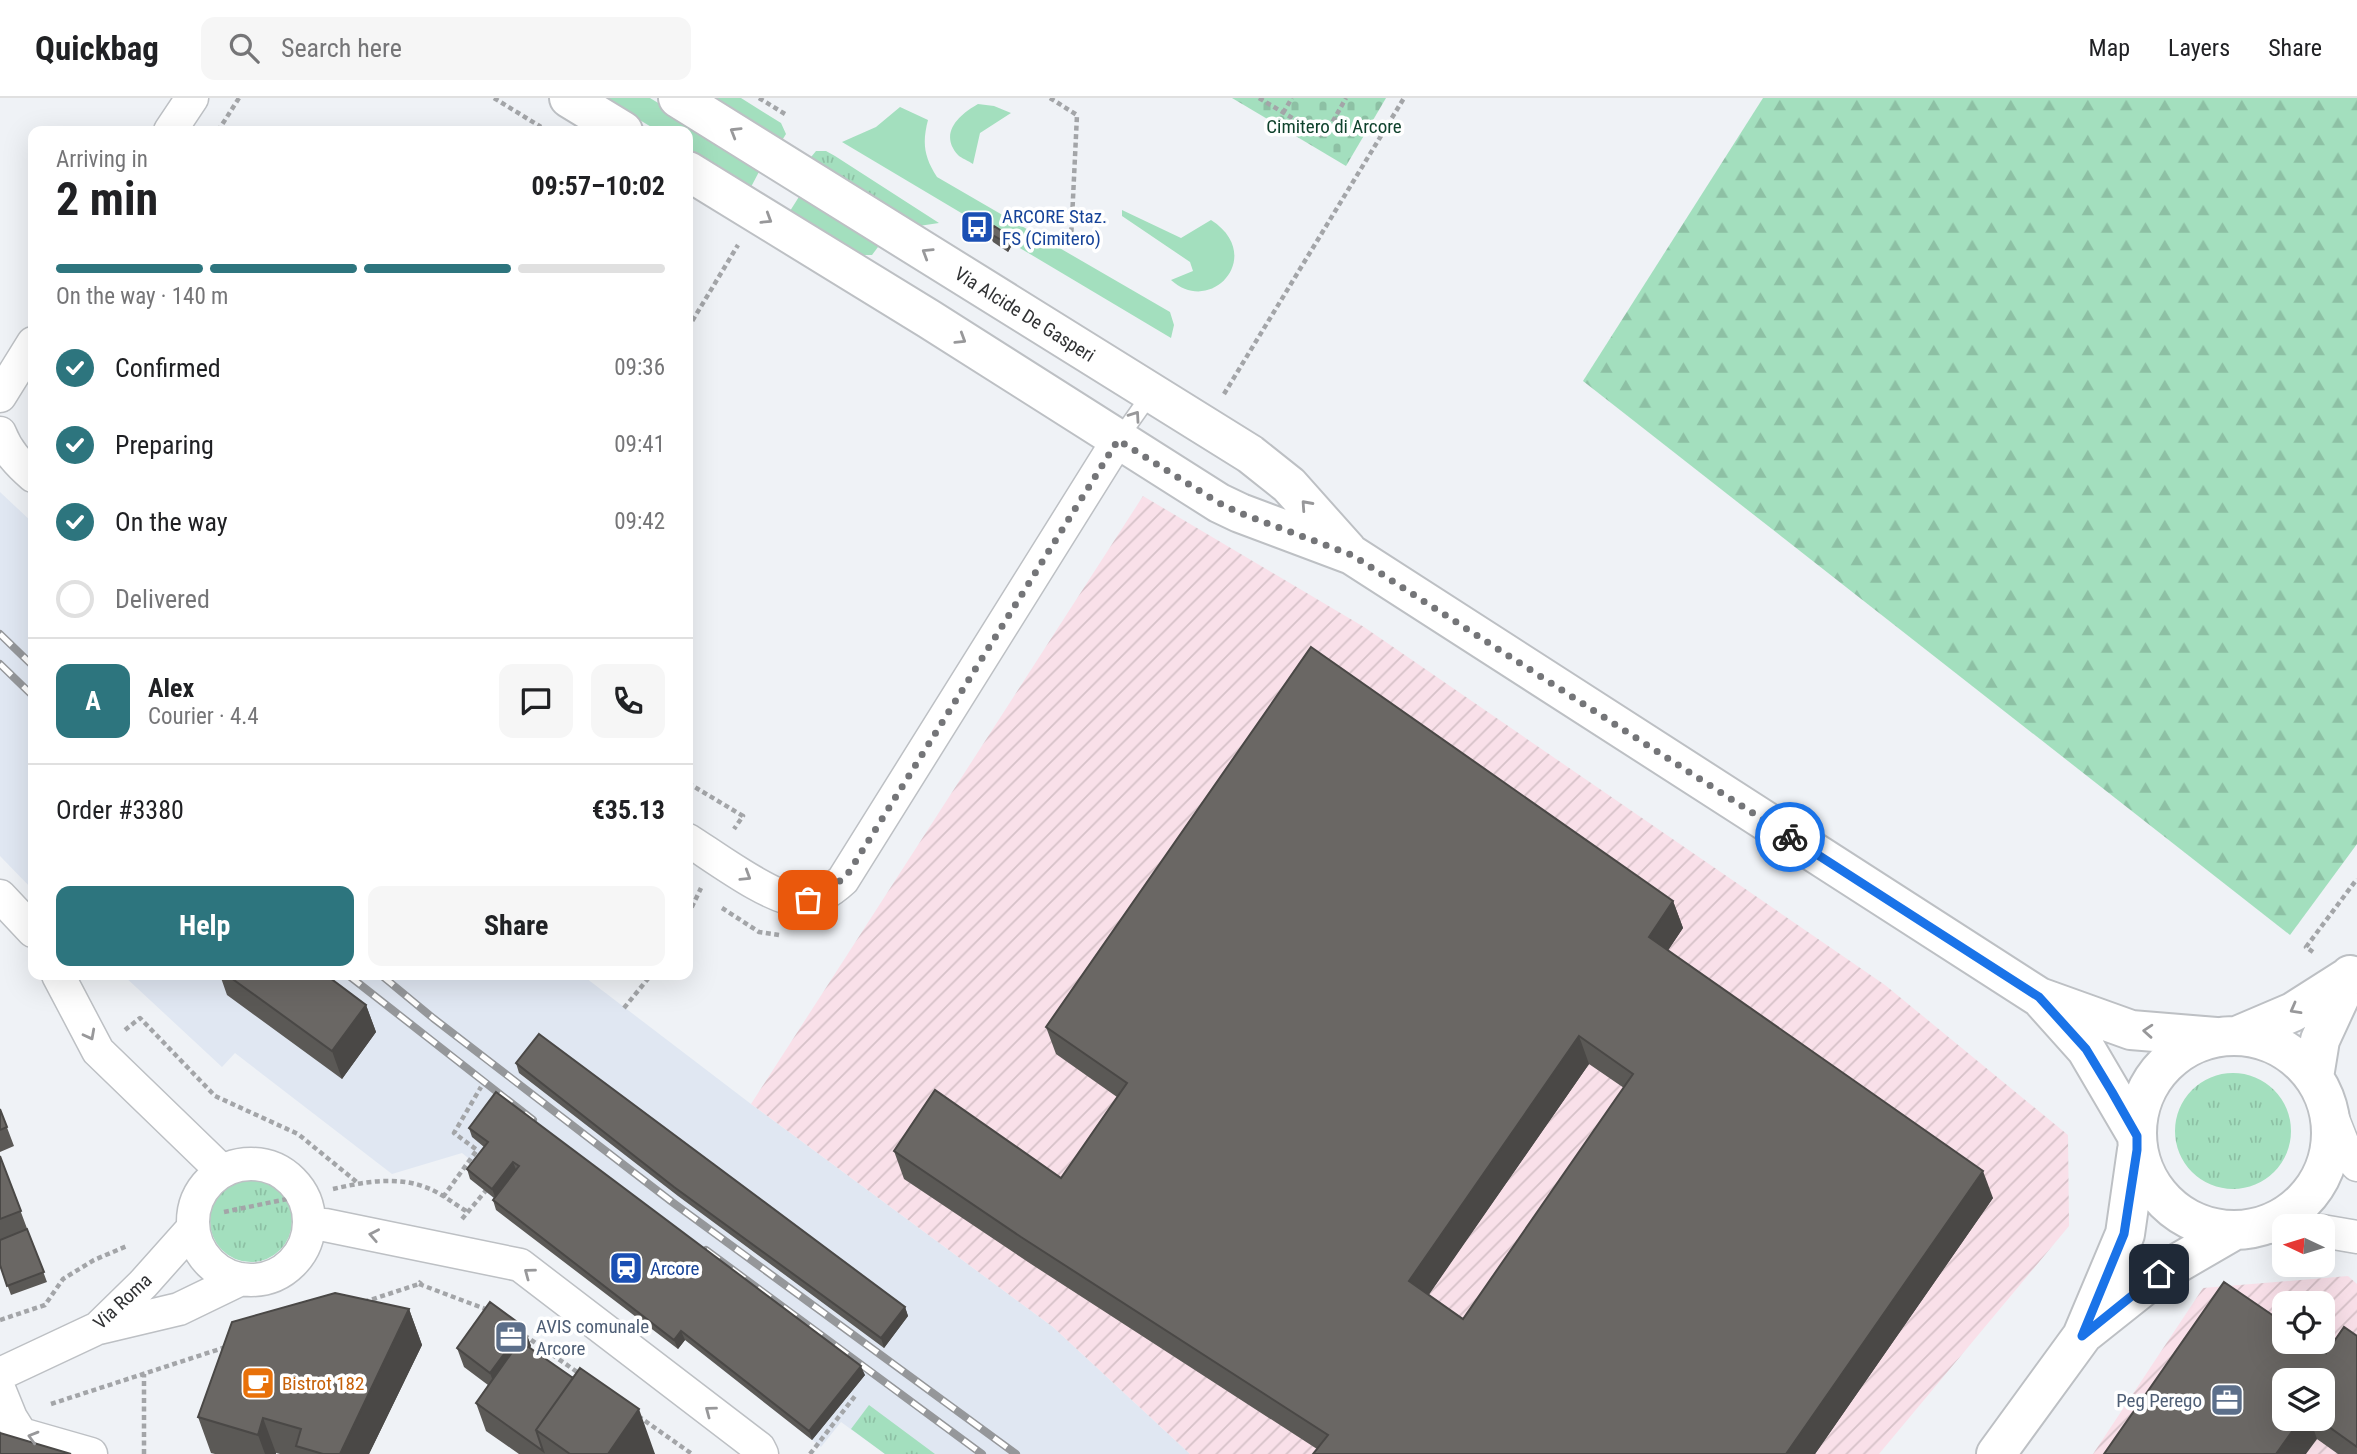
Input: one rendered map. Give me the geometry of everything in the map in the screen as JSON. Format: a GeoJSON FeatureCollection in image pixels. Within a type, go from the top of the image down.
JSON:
{"type":"FeatureCollection","features":[{"type":"Feature","properties":{"kind":"street"},"geometry":{"type":"LineString","coordinates":[[173,126],[192,98]]}},
{"type":"Feature","properties":{"kind":"street"},"geometry":{"type":"LineString","coordinates":[[569,98],[615,126]]}},
{"type":"Feature","properties":{"kind":"street","name":"Via Alcide De Gasperi"},"geometry":{"type":"LineString","coordinates":[[678,98],[1250,454],[1289,485],[1352,555]]}},
{"type":"Feature","properties":{"kind":"street","name":"Via Alcide De Gasperi"},"geometry":{"type":"LineString","coordinates":[[693,174],[960,338],[1219,503],[1352,555],[2039,997],[2131,1030],[2227,1036]]}},
{"type":"Feature","properties":{"kind":"street"},"geometry":{"type":"LineString","coordinates":[[0,395],[28,351]]}},
{"type":"Feature","properties":{"kind":"street"},"geometry":{"type":"LineString","coordinates":[[0,433],[14,458],[28,471]]}},
{"type":"Feature","properties":{"kind":"street"},"geometry":{"type":"LineString","coordinates":[[693,843],[762,886],[789,899],[808,900],[817,897],[827,893],[843,880],[1118,440]]}},
{"type":"Feature","properties":{"kind":"street"},"geometry":{"type":"LineString","coordinates":[[0,896],[28,926]]}},
{"type":"Feature","properties":{"kind":"street"},"geometry":{"type":"LineString","coordinates":[[1996,1454],[2082,1336],[2124,1234],[2137,1143],[2137,1116],[2149,1084],[2183,1049],[2293,1012],[2353,971]]}},
{"type":"Feature","properties":{"kind":"street"},"geometry":{"type":"LineString","coordinates":[[2082,1336],[2159,1274],[2261,1228],[2300,1205],[2316,1187],[2332,1142],[2322,1093],[2320,1040],[2353,971]]}},
{"type":"Feature","properties":{"kind":"street"},"geometry":{"type":"LineString","coordinates":[[61,980],[98,1051],[222,1171]]}},
{"type":"Feature","properties":{"kind":"street","name":"Via Alcide De Gasperi"},"geometry":{"type":"LineString","coordinates":[[2039,997],[2086,1049],[2137,1143]]}},
{"type":"Feature","properties":{"kind":"street"},"geometry":{"type":"LineString","coordinates":[[2227,1036],[2272,1042],[2300,1061],[2322,1093],[2346,1152],[2357,1165]]}},
{"type":"Feature","properties":{"kind":"street"},"geometry":{"type":"LineString","coordinates":[[2137,1143],[2156,1192],[2180,1215],[2212,1229],[2261,1228]]}},
{"type":"Feature","properties":{"kind":"street"},"geometry":{"type":"LineString","coordinates":[[259,1163],[277,1169],[292,1180],[309,1209],[310,1225],[305,1244],[295,1261],[279,1273],[261,1280],[241,1279],[226,1275],[203,1256],[193,1228],[193,1218],[197,1199],[207,1183],[222,1171],[240,1164],[259,1163]]}},
{"type":"Feature","properties":{"kind":"street"},"geometry":{"type":"LineString","coordinates":[[310,1225],[325,1225],[520,1265],[759,1448],[762,1454]]}},
{"type":"Feature","properties":{"kind":"street","name":"Via Roma"},"geometry":{"type":"LineString","coordinates":[[0,1374],[98,1328],[143,1284],[193,1228]]}},
{"type":"Feature","properties":{"kind":"street"},"geometry":{"type":"LineString","coordinates":[[2335,1233],[2357,1237]]}},
{"type":"Feature","properties":{"kind":"street"},"geometry":{"type":"LineString","coordinates":[[98,1328],[179,1309],[241,1279]]}},
{"type":"Feature","properties":{"kind":"street"},"geometry":{"type":"LineString","coordinates":[[5,1404],[21,1434],[91,1454]]}},
{"type":"Feature","properties":{"kind":"lane"},"geometry":{"type":"LineString","coordinates":[[1118,440],[1152,393]]}},
{"type":"Feature","properties":{"kind":"path"},"geometry":{"type":"LineString","coordinates":[[221,126],[239,98]]}},
{"type":"Feature","properties":{"kind":"path"},"geometry":{"type":"LineString","coordinates":[[494,98],[540,126]]}},
{"type":"Feature","properties":{"kind":"path"},"geometry":{"type":"LineString","coordinates":[[759,98],[785,114]]}},
{"type":"Feature","properties":{"kind":"path"},"geometry":{"type":"LineString","coordinates":[[1050,98],[1077,115],[1071,240]]}},
{"type":"Feature","properties":{"kind":"path"},"geometry":{"type":"LineString","coordinates":[[1259,98],[1324,137],[1346,98]]}},
{"type":"Feature","properties":{"kind":"path"},"geometry":{"type":"LineString","coordinates":[[1283,113],[1292,98]]}},
{"type":"Feature","properties":{"kind":"path"},"geometry":{"type":"LineString","coordinates":[[1205,424],[1404,98]]}},
{"type":"Feature","properties":{"kind":"path"},"geometry":{"type":"LineString","coordinates":[[693,320],[738,244]]}},
{"type":"Feature","properties":{"kind":"path"},"geometry":{"type":"LineString","coordinates":[[2306,947],[2357,879]]}},
{"type":"Feature","properties":{"kind":"path"},"geometry":{"type":"LineString","coordinates":[[624,1008],[647,980]]}},
{"type":"Feature","properties":{"kind":"path"},"geometry":{"type":"LineString","coordinates":[[98,1051],[139,1018],[215,1096],[298,1134],[359,1183]]}},
{"type":"Feature","properties":{"kind":"path"},"geometry":{"type":"LineString","coordinates":[[443,1197],[477,1150],[454,1133],[481,1087]]}},
{"type":"Feature","properties":{"kind":"path"},"geometry":{"type":"LineString","coordinates":[[486,1191],[493,1182]]}},
{"type":"Feature","properties":{"kind":"path"},"geometry":{"type":"LineString","coordinates":[[419,1284],[438,1247]]}},
{"type":"Feature","properties":{"kind":"path"},"geometry":{"type":"LineString","coordinates":[[354,1306],[419,1284],[492,1312]]}},
{"type":"Feature","properties":{"kind":"path"},"geometry":{"type":"LineString","coordinates":[[514,1328],[581,1375]]}},
{"type":"Feature","properties":{"kind":"path"},"geometry":{"type":"LineString","coordinates":[[5,1404],[144,1374],[236,1344]]}},
{"type":"Feature","properties":{"kind":"path"},"geometry":{"type":"LineString","coordinates":[[144,1374],[144,1454]]}},
{"type":"Feature","properties":{"kind":"path"},"geometry":{"type":"LineString","coordinates":[[810,1454],[855,1396]]}},
{"type":"Feature","properties":{"kind":"path"},"geometry":{"type":"LineString","coordinates":[[636,1415],[692,1454]]}},
{"type":"Feature","properties":{"kind":"shaded area"},"geometry":{"type":"Polygon","coordinates":[[[0,492],[28,518],[28,885],[0,856],[0,492]]]}},
{"type":"Feature","properties":{"kind":"shaded area"},"geometry":{"type":"Polygon","coordinates":[[[1143,496],[1364,627],[1885,985],[2068,1135],[2069,1226],[1879,1454],[1190,1454],[1053,1327],[751,1104],[1143,496]]]}},
{"type":"Feature","properties":{"kind":"shaded area"},"geometry":{"type":"Polygon","coordinates":[[[128,980],[589,980],[751,1104],[1053,1327],[1190,1454],[885,1454],[841,1422],[821,1447],[685,1340],[678,1349],[470,1179],[479,1167],[462,1153],[392,1174],[235,1053],[222,1067],[128,980]]]}},
{"type":"Feature","properties":{"kind":"shaded area"},"geometry":{"type":"Polygon","coordinates":[[[2348,1276],[2357,1284],[2357,1454],[2093,1454],[2203,1288],[2348,1276]]]}},
{"type":"Feature","properties":{"kind":"green space"},"geometry":{"type":"Polygon","coordinates":[[[603,98],[650,98],[762,166],[751,187],[693,152],[693,126],[650,126],[603,98]]]}},
{"type":"Feature","properties":{"kind":"green space"},"geometry":{"type":"Polygon","coordinates":[[[707,98],[741,98],[781,123],[786,134],[781,142],[707,98]]]}},
{"type":"Feature","properties":{"kind":"green space","name":"Cimitero di Arcore"},"geometry":{"type":"Polygon","coordinates":[[[1232,98],[1386,98],[1346,166],[1232,98]]]}},
{"type":"Feature","properties":{"kind":"green space"},"geometry":{"type":"Polygon","coordinates":[[[1763,98],[2357,98],[2357,844],[2290,935],[1583,381],[1763,98]]]}},
{"type":"Feature","properties":{"kind":"green space"},"geometry":{"type":"Polygon","coordinates":[[[978,104],[994,106],[1011,113],[980,133],[973,164],[958,155],[950,139],[958,119],[978,104]]]}},
{"type":"Feature","properties":{"kind":"green space"},"geometry":{"type":"Polygon","coordinates":[[[900,107],[928,120],[925,150],[937,177],[1170,312],[1174,325],[1171,338],[842,142],[876,127],[900,107]]]}},
{"type":"Feature","properties":{"kind":"green space"},"geometry":{"type":"Polygon","coordinates":[[[816,151],[826,151],[835,156],[939,223],[912,227],[807,162],[816,151]]]}},
{"type":"Feature","properties":{"kind":"green space"},"geometry":{"type":"Polygon","coordinates":[[[802,192],[873,236],[878,247],[872,255],[859,255],[790,211],[802,192]]]}},
{"type":"Feature","properties":{"kind":"green space"},"geometry":{"type":"Polygon","coordinates":[[[1122,210],[1181,238],[1211,220],[1227,234],[1234,249],[1233,264],[1227,277],[1216,287],[1202,291],[1187,289],[1171,280],[1193,271],[1190,262],[1122,216],[1122,210]]]}},
{"type":"Feature","properties":{"kind":"green space"},"geometry":{"type":"Polygon","coordinates":[[[2233,1073],[2255,1078],[2274,1090],[2286,1109],[2291,1131],[2286,1153],[2274,1172],[2255,1184],[2233,1189],[2211,1184],[2192,1172],[2180,1153],[2175,1131],[2180,1109],[2192,1090],[2211,1078],[2233,1073]]]}},
{"type":"Feature","properties":{"kind":"green space"},"geometry":{"type":"Polygon","coordinates":[[[251,1180],[267,1183],[280,1192],[289,1205],[292,1221],[289,1237],[280,1250],[267,1259],[251,1262],[235,1259],[222,1250],[213,1237],[210,1221],[213,1205],[222,1192],[235,1183],[251,1180]]]}},
{"type":"Feature","properties":{"kind":"green space"},"geometry":{"type":"Polygon","coordinates":[[[869,1405],[935,1454],[885,1454],[851,1429],[869,1405]]]}},
{"type":"Feature","properties":{"kind":"building"},"geometry":{"type":"Polygon","coordinates":[[[994,226],[1008,235],[1005,242],[989,233],[994,226]]]}},
{"type":"Feature","properties":{"kind":"building"},"geometry":{"type":"Polygon","coordinates":[[[1311,647],[1673,901],[1649,937],[1983,1171],[1786,1454],[1313,1454],[1328,1435],[1021,1237],[894,1151],[935,1090],[1061,1178],[1127,1083],[1046,1027],[1311,647]],[[1579,1036],[1409,1281],[1463,1319],[1633,1074],[1579,1036]]]}},
{"type":"Feature","properties":{"kind":"building"},"geometry":{"type":"Polygon","coordinates":[[[234,980],[333,980],[366,1005],[332,1051],[234,980]]]}},
{"type":"Feature","properties":{"kind":"building"},"geometry":{"type":"Polygon","coordinates":[[[539,1034],[905,1307],[881,1338],[674,1187],[516,1063],[539,1034]]]}},
{"type":"Feature","properties":{"kind":"building"},"geometry":{"type":"Polygon","coordinates":[[[496,1092],[861,1366],[809,1431],[681,1331],[674,1340],[493,1200],[519,1166],[513,1162],[492,1189],[467,1169],[488,1142],[469,1128],[496,1092]]]}},
{"type":"Feature","properties":{"kind":"building"},"geometry":{"type":"Polygon","coordinates":[[[0,1109],[7,1127],[0,1130],[0,1109]]]}},
{"type":"Feature","properties":{"kind":"building"},"geometry":{"type":"Polygon","coordinates":[[[0,1156],[21,1211],[0,1219],[0,1156]]]}},
{"type":"Feature","properties":{"kind":"building"},"geometry":{"type":"Polygon","coordinates":[[[27,1229],[44,1272],[7,1286],[0,1265],[0,1240],[27,1229]]]}},
{"type":"Feature","properties":{"kind":"building","name":"Peg Perego"},"geometry":{"type":"Polygon","coordinates":[[[2224,1282],[2272,1315],[2272,1354],[2335,1354],[2335,1340],[2344,1327],[2357,1336],[2357,1447],[2335,1431],[2335,1368],[2272,1368],[2272,1431],[2292,1431],[2276,1454],[2104,1454],[2224,1282]]]}},
{"type":"Feature","properties":{"kind":"building"},"geometry":{"type":"Polygon","coordinates":[[[335,1293],[409,1309],[340,1454],[323,1454],[296,1446],[301,1429],[263,1418],[258,1435],[198,1417],[232,1322],[335,1293]]]}},
{"type":"Feature","properties":{"kind":"building"},"geometry":{"type":"Polygon","coordinates":[[[490,1302],[524,1327],[490,1373],[457,1348],[490,1302]]]}},
{"type":"Feature","properties":{"kind":"building"},"geometry":{"type":"Polygon","coordinates":[[[520,1341],[573,1378],[536,1430],[543,1451],[476,1403],[520,1341]]]}},
{"type":"Feature","properties":{"kind":"building"},"geometry":{"type":"Polygon","coordinates":[[[580,1368],[639,1409],[608,1454],[570,1454],[536,1430],[580,1368]]]}},
{"type":"Feature","properties":{"kind":"building"},"geometry":{"type":"Polygon","coordinates":[[[0,1433],[71,1454],[0,1454],[0,1433]]]}},
{"type":"Feature","properties":{"kind":"railway"},"geometry":{"type":"LineString","coordinates":[[0,634],[28,661]]}},
{"type":"Feature","properties":{"kind":"railway"},"geometry":{"type":"LineString","coordinates":[[0,664],[28,691]]}},
{"type":"Feature","properties":{"kind":"railway"},"geometry":{"type":"LineString","coordinates":[[354,980],[533,1120]]}},
{"type":"Feature","properties":{"kind":"railway"},"geometry":{"type":"LineString","coordinates":[[387,980],[672,1202],[1016,1454]]}},
{"type":"Feature","properties":{"kind":"railway"},"geometry":{"type":"LineString","coordinates":[[706,1250],[982,1454]]}},
{"type":"Feature","properties":{"kind":"way so far"},"geometry":{"type":"LineString","coordinates":[[808,900],[835,888],[849,872],[1118,440],[1219,503],[1352,555],[1790,837]]}},
{"type":"Feature","properties":{"kind":"place","name":"ARCORE Staz. FS (Cimitero)"},"geometry":{"type":"Point","coordinates":[977,227]}},
{"type":"Feature","properties":{"kind":"place","name":"Arcore"},"geometry":{"type":"Point","coordinates":[626,1268]}},
{"type":"Feature","properties":{"kind":"place","name":"AVIS comunale Arcore"},"geometry":{"type":"Point","coordinates":[511,1337]}},
{"type":"Feature","properties":{"kind":"place","name":"Bistrot 182"},"geometry":{"type":"Point","coordinates":[258,1383]}},
{"type":"Feature","properties":{"kind":"place","name":"Peg Perego"},"geometry":{"type":"Point","coordinates":[2227,1400]}},
{"type":"Feature","properties":{"kind":"route"},"geometry":{"type":"LineString","coordinates":[[1790,837],[2039,997],[2086,1049],[2112,1092],[2137,1136],[2137,1150],[2124,1234],[2082,1336],[2159,1274]]}}]}
